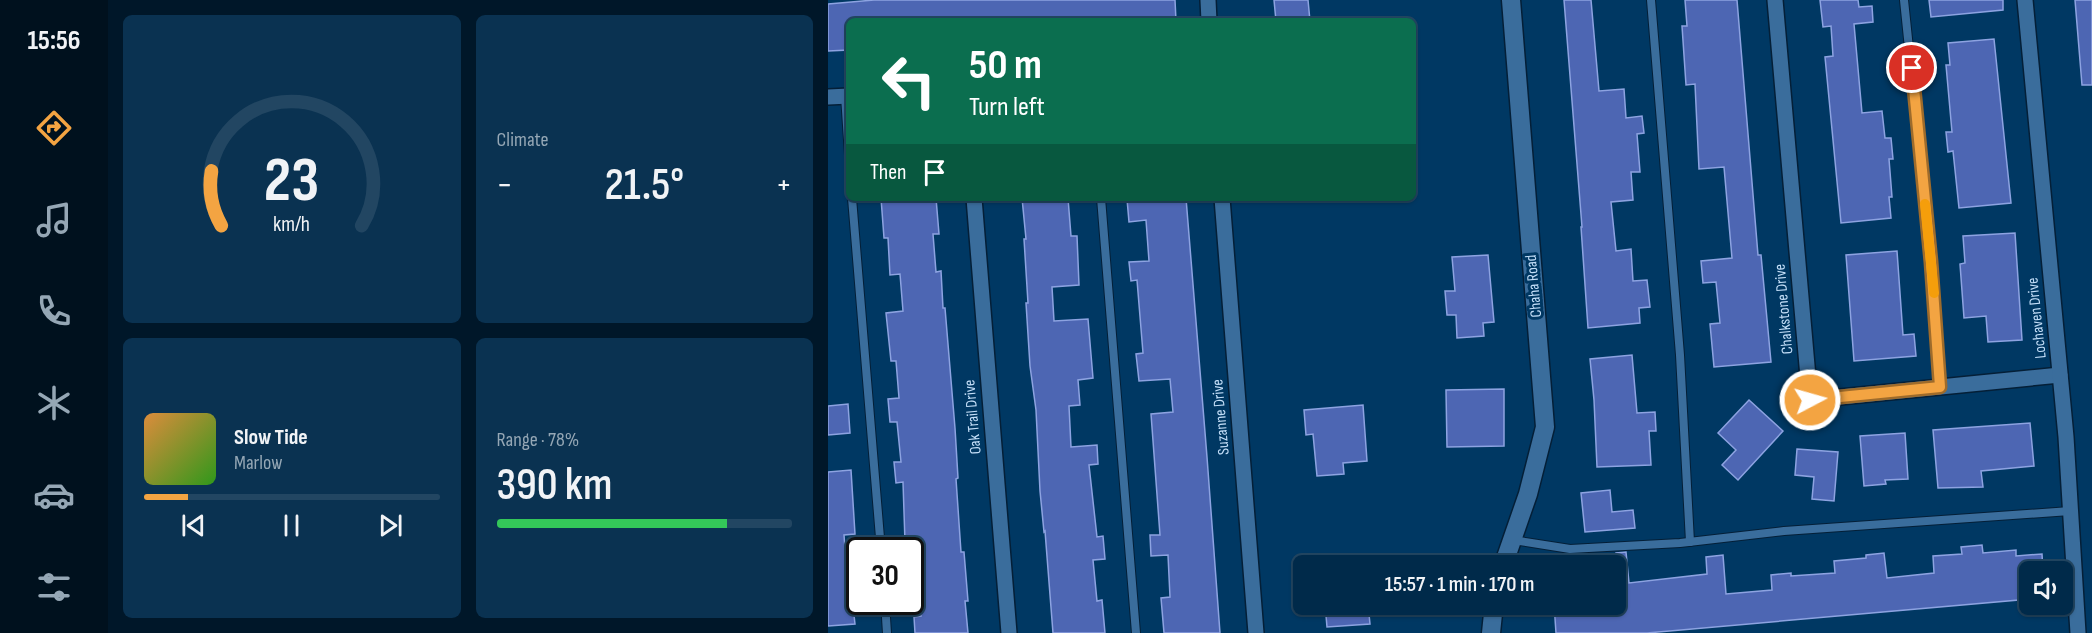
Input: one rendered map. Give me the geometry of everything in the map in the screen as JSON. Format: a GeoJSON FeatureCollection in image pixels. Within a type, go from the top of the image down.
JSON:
{"type":"FeatureCollection","features":[{"type":"Feature","properties":{"kind":"street"},"geometry":{"type":"LineString","coordinates":[[1208,0],[1209,18]]}},
{"type":"Feature","properties":{"kind":"street","name":"Chaha Road"},"geometry":{"type":"LineString","coordinates":[[1507,555],[1528,494],[1545,427],[1511,0]]}},
{"type":"Feature","properties":{"kind":"street","name":"Chalkstone Drive"},"geometry":{"type":"LineString","coordinates":[[1775,0],[1810,400],[2060,375]]}},
{"type":"Feature","properties":{"kind":"street","name":"Lochaven Drive"},"geometry":{"type":"LineString","coordinates":[[2025,0],[2060,375],[2078,633]]}},
{"type":"Feature","properties":{"kind":"street"},"geometry":{"type":"LineString","coordinates":[[828,97],[846,96]]}},
{"type":"Feature","properties":{"kind":"street","name":"Oak Trail Drive"},"geometry":{"type":"LineString","coordinates":[[974,201],[1010,633]]}},
{"type":"Feature","properties":{"kind":"street","name":"Suzanne Drive"},"geometry":{"type":"LineString","coordinates":[[1222,201],[1256,633]]}},
{"type":"Feature","properties":{"kind":"street"},"geometry":{"type":"LineString","coordinates":[[1491,633],[1493,615]]}},
{"type":"Feature","properties":{"kind":"lane"},"geometry":{"type":"LineString","coordinates":[[1651,0],[1680,354],[1690,542]]}},
{"type":"Feature","properties":{"kind":"lane"},"geometry":{"type":"LineString","coordinates":[[1904,0],[1928,231],[1940,387]]}},
{"type":"Feature","properties":{"kind":"lane"},"geometry":{"type":"LineString","coordinates":[[852,201],[880,537]]}},
{"type":"Feature","properties":{"kind":"lane"},"geometry":{"type":"LineString","coordinates":[[1101,201],[1136,633]]}},
{"type":"Feature","properties":{"kind":"lane"},"geometry":{"type":"LineString","coordinates":[[1512,540],[1570,549],[1690,542],[1784,531],[2070,511]]}},
{"type":"Feature","properties":{"kind":"lane"},"geometry":{"type":"LineString","coordinates":[[886,615],[887,633]]}},
{"type":"Feature","properties":{"kind":"building"},"geometry":{"type":"Polygon","coordinates":[[[874,0],[1175,0],[1176,18],[846,18],[846,50],[828,51],[828,4],[874,0]]]}},
{"type":"Feature","properties":{"kind":"building"},"geometry":{"type":"Polygon","coordinates":[[[1274,0],[1308,0],[1310,18],[1276,18],[1274,0]]]}},
{"type":"Feature","properties":{"kind":"building"},"geometry":{"type":"Polygon","coordinates":[[[1564,0],[1591,0],[1599,91],[1624,89],[1626,118],[1642,116],[1644,133],[1637,134],[1640,172],[1631,172],[1633,200],[1611,202],[1616,251],[1631,249],[1633,281],[1647,280],[1650,307],[1639,308],[1640,323],[1588,328],[1564,0]]]}},
{"type":"Feature","properties":{"kind":"building"},"geometry":{"type":"Polygon","coordinates":[[[1685,0],[1737,0],[1758,255],[1761,255],[1771,362],[1714,367],[1710,324],[1720,323],[1716,282],[1703,283],[1701,261],[1732,258],[1724,167],[1699,169],[1695,84],[1686,85],[1682,26],[1687,26],[1685,0]]]}},
{"type":"Feature","properties":{"kind":"building"},"geometry":{"type":"Polygon","coordinates":[[[1820,0],[1858,0],[1859,7],[1872,6],[1873,22],[1854,24],[1862,113],[1882,111],[1885,138],[1891,138],[1893,159],[1889,159],[1892,197],[1889,197],[1891,218],[1841,223],[1825,57],[1833,56],[1831,26],[1823,27],[1820,0]]]}},
{"type":"Feature","properties":{"kind":"building"},"geometry":{"type":"Polygon","coordinates":[[[1929,0],[2003,0],[2003,10],[1931,17],[1929,0]]]}},
{"type":"Feature","properties":{"kind":"building"},"geometry":{"type":"Polygon","coordinates":[[[2075,0],[2092,0],[2092,85],[2082,85],[2075,0]]]}},
{"type":"Feature","properties":{"kind":"building"},"geometry":{"type":"Polygon","coordinates":[[[1994,39],[2011,203],[1959,208],[1953,151],[1948,152],[1946,132],[1952,132],[1946,65],[1950,65],[1948,43],[1994,39]]]}},
{"type":"Feature","properties":{"kind":"building"},"geometry":{"type":"Polygon","coordinates":[[[881,201],[936,201],[939,234],[933,234],[936,272],[941,271],[943,308],[945,308],[955,428],[961,552],[964,552],[968,601],[965,601],[968,633],[915,633],[914,617],[924,615],[924,537],[905,537],[903,482],[896,483],[894,462],[901,462],[897,422],[890,422],[888,399],[899,398],[896,361],[891,361],[886,313],[903,311],[900,274],[890,275],[888,238],[884,238],[881,201]]]}},
{"type":"Feature","properties":{"kind":"building"},"geometry":{"type":"Polygon","coordinates":[[[1022,201],[1068,201],[1071,236],[1077,236],[1079,285],[1052,287],[1054,321],[1088,319],[1093,378],[1078,380],[1080,405],[1069,406],[1071,447],[1097,445],[1098,464],[1089,465],[1097,537],[1103,536],[1105,559],[1093,560],[1097,601],[1102,600],[1105,633],[1053,633],[1040,491],[1036,410],[1030,366],[1026,303],[1028,303],[1024,239],[1026,239],[1022,201]]]}},
{"type":"Feature","properties":{"kind":"building"},"geometry":{"type":"Polygon","coordinates":[[[1127,201],[1186,201],[1220,633],[1164,633],[1161,598],[1170,597],[1168,555],[1151,556],[1150,535],[1160,535],[1151,414],[1173,412],[1170,379],[1139,381],[1136,354],[1143,353],[1137,280],[1131,281],[1129,262],[1149,261],[1146,220],[1129,222],[1127,201]]]}},
{"type":"Feature","properties":{"kind":"building"},"geometry":{"type":"Polygon","coordinates":[[[2015,233],[2022,340],[1988,342],[1986,316],[1964,318],[1960,264],[1965,263],[1963,236],[2015,233]]]}},
{"type":"Feature","properties":{"kind":"building"},"geometry":{"type":"Polygon","coordinates":[[[1897,251],[1903,335],[1914,334],[1916,356],[1854,361],[1846,255],[1897,251]]]}},
{"type":"Feature","properties":{"kind":"building"},"geometry":{"type":"Polygon","coordinates":[[[1488,255],[1494,322],[1483,323],[1484,336],[1457,338],[1456,315],[1447,315],[1445,291],[1455,291],[1452,257],[1488,255]]]}},
{"type":"Feature","properties":{"kind":"building"},"geometry":{"type":"Polygon","coordinates":[[[1632,355],[1637,413],[1655,412],[1656,431],[1649,431],[1651,465],[1597,467],[1590,359],[1632,355]]]}},
{"type":"Feature","properties":{"kind":"building"},"geometry":{"type":"Polygon","coordinates":[[[1504,389],[1504,446],[1447,447],[1446,390],[1504,389]]]}},
{"type":"Feature","properties":{"kind":"building"},"geometry":{"type":"Polygon","coordinates":[[[1749,400],[1783,431],[1738,480],[1722,465],[1736,450],[1718,433],[1749,400]]]}},
{"type":"Feature","properties":{"kind":"building"},"geometry":{"type":"Polygon","coordinates":[[[848,404],[850,433],[828,435],[828,406],[848,404]]]}},
{"type":"Feature","properties":{"kind":"building"},"geometry":{"type":"Polygon","coordinates":[[[1363,405],[1367,461],[1343,463],[1344,474],[1317,476],[1313,434],[1306,435],[1304,410],[1363,405]]]}},
{"type":"Feature","properties":{"kind":"building"},"geometry":{"type":"Polygon","coordinates":[[[2030,423],[2034,466],[1981,471],[1983,487],[1938,488],[1933,430],[2030,423]]]}},
{"type":"Feature","properties":{"kind":"building"},"geometry":{"type":"Polygon","coordinates":[[[1905,433],[1908,479],[1885,480],[1886,484],[1864,486],[1860,436],[1905,433]]]}},
{"type":"Feature","properties":{"kind":"building"},"geometry":{"type":"Polygon","coordinates":[[[1797,449],[1838,452],[1834,501],[1812,499],[1814,477],[1795,475],[1797,449]]]}},
{"type":"Feature","properties":{"kind":"building"},"geometry":{"type":"Polygon","coordinates":[[[851,470],[855,534],[844,535],[846,615],[854,615],[855,624],[828,626],[828,472],[851,470]]]}},
{"type":"Feature","properties":{"kind":"building"},"geometry":{"type":"Polygon","coordinates":[[[1610,490],[1612,512],[1633,510],[1635,528],[1585,532],[1581,493],[1610,490]]]}},
{"type":"Feature","properties":{"kind":"building"},"geometry":{"type":"Polygon","coordinates":[[[1982,545],[1983,553],[2016,550],[2016,556],[2042,554],[2042,561],[2019,561],[2019,600],[1647,633],[1556,633],[1555,615],[1626,615],[1626,555],[1616,555],[1616,553],[1626,552],[1629,583],[1707,574],[1706,557],[1723,555],[1726,594],[1772,590],[1771,575],[1835,573],[1834,561],[1866,558],[1866,555],[1884,553],[1887,578],[1934,573],[1933,556],[1962,554],[1961,547],[1982,545]]]}},
{"type":"Feature","properties":{"kind":"building"},"geometry":{"type":"Polygon","coordinates":[[[1326,615],[1369,615],[1370,624],[1327,627],[1326,615]]]}},
{"type":"Feature","properties":{"kind":"slow traffic"},"geometry":{"type":"LineString","coordinates":[[1925,204],[1934,293]]}},
{"type":"Feature","properties":{"kind":"route"},"geometry":{"type":"LineString","coordinates":[[1810,400],[1940,387],[1931,262],[1912,68]]}}]}
